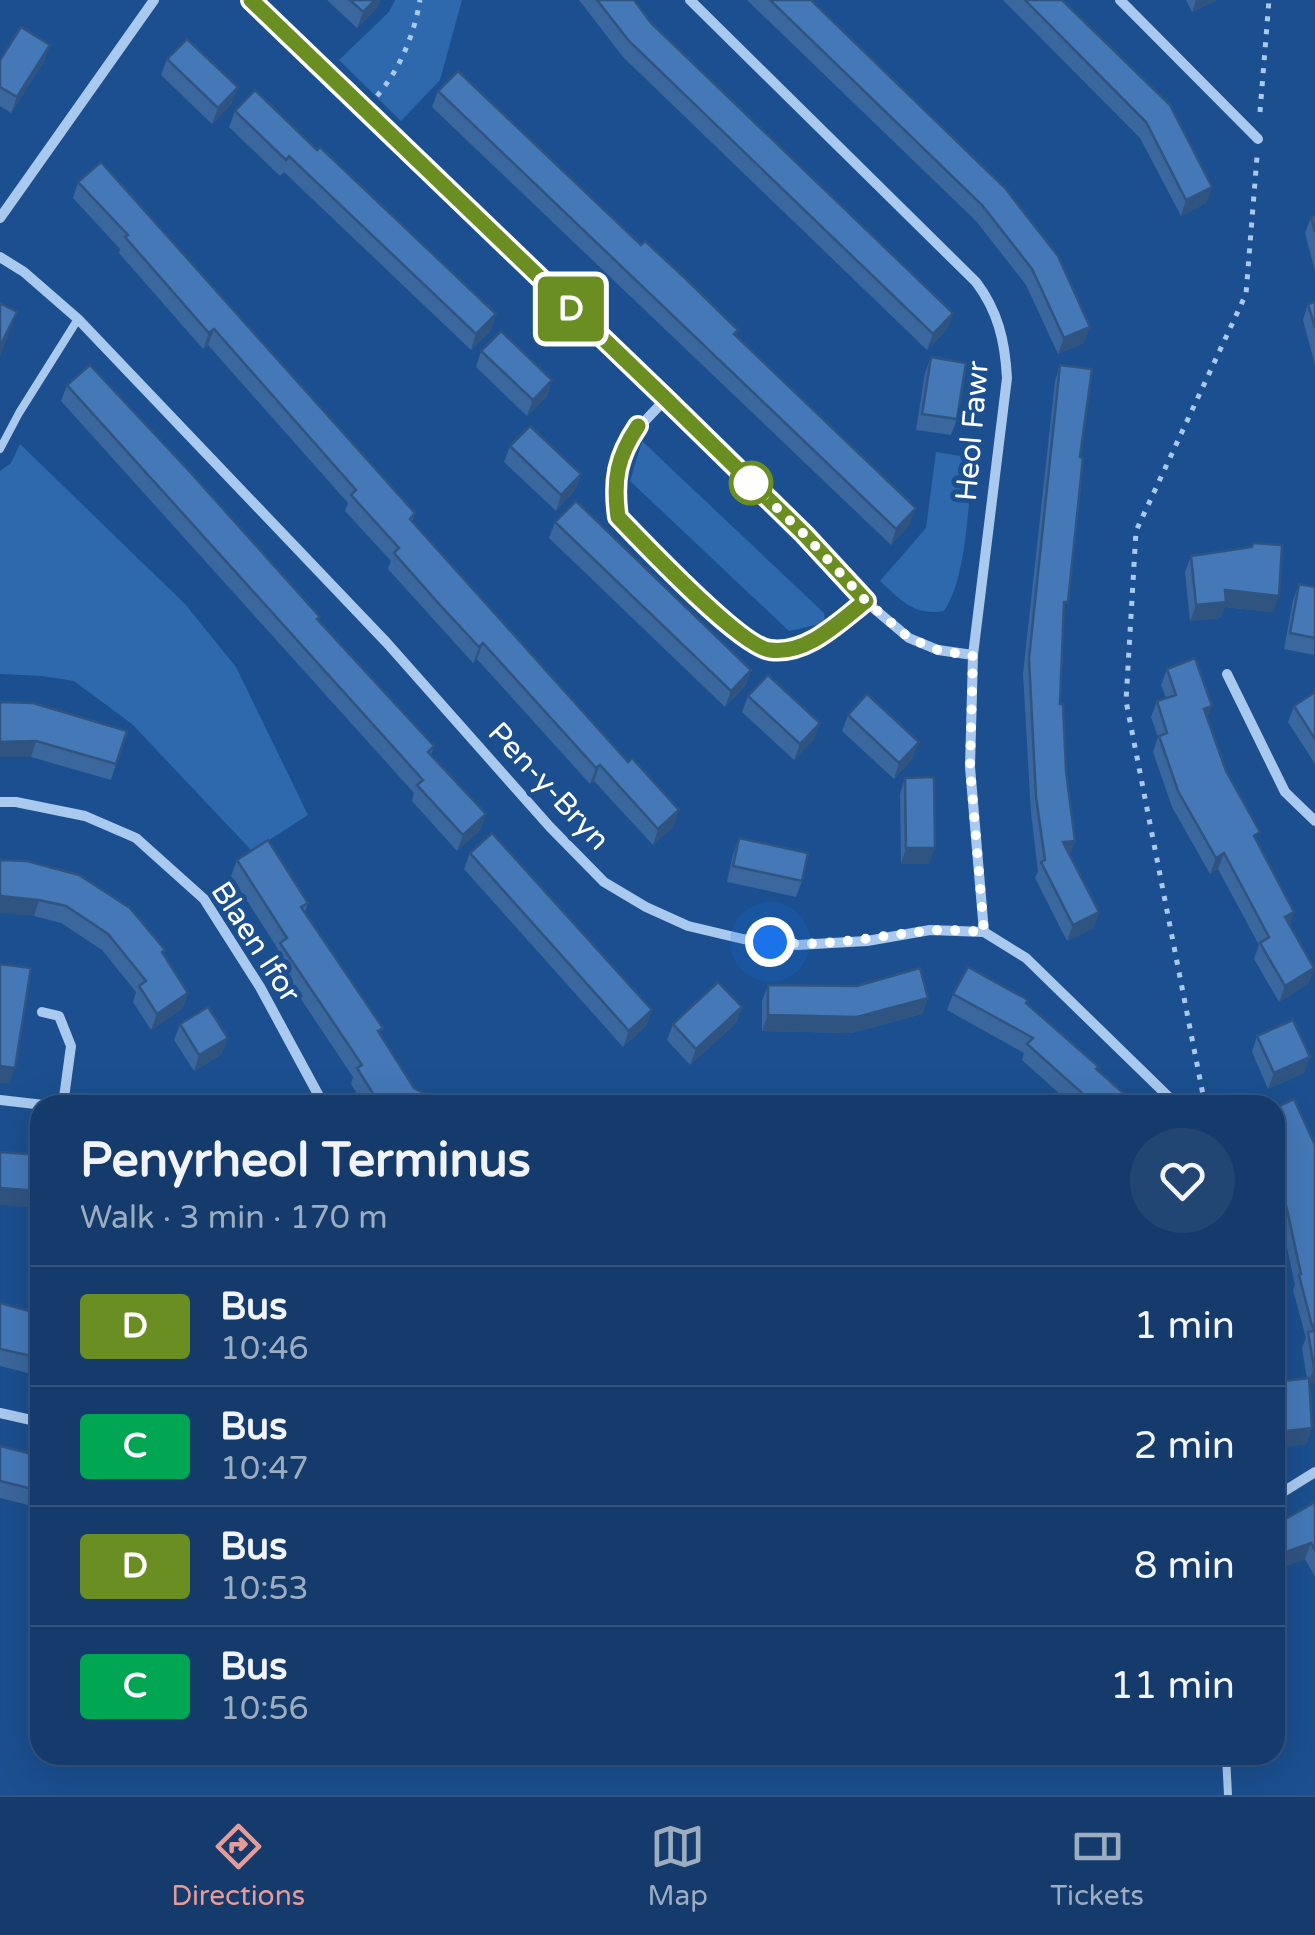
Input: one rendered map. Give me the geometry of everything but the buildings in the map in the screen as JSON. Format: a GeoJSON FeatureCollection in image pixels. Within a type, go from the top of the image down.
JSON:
{"type":"FeatureCollection","features":[{"type":"Feature","properties":{"kind":"street"},"geometry":{"type":"LineString","coordinates":[[0,218],[154,0]]}},
{"type":"Feature","properties":{"kind":"street"},"geometry":{"type":"LineString","coordinates":[[250,0],[666,399],[804,534],[866,601],[909,638],[938,650],[973,656]]}},
{"type":"Feature","properties":{"kind":"street","name":"Heol Fawr"},"geometry":{"type":"LineString","coordinates":[[690,0],[976,282],[997,316],[1007,378],[973,656],[970,767],[984,932]]}},
{"type":"Feature","properties":{"kind":"street"},"geometry":{"type":"LineString","coordinates":[[1120,0],[1258,139]]}},
{"type":"Feature","properties":{"kind":"street","name":"Pen-y-Bryn"},"geometry":{"type":"LineString","coordinates":[[0,257],[78,319],[387,643],[550,827],[604,882],[688,926],[743,939],[797,945],[868,941],[930,930],[984,932],[1026,958],[1167,1095]]}},
{"type":"Feature","properties":{"kind":"street"},"geometry":{"type":"LineString","coordinates":[[666,399],[638,426],[624,446],[616,468],[618,517],[647,547],[741,634],[768,650],[798,648],[866,601]]}},
{"type":"Feature","properties":{"kind":"street"},"geometry":{"type":"LineString","coordinates":[[1227,674],[1286,792],[1315,821]]}},
{"type":"Feature","properties":{"kind":"street","name":"Blaen Ifor"},"geometry":{"type":"LineString","coordinates":[[0,802],[85,816],[136,838],[204,899],[322,1095]]}},
{"type":"Feature","properties":{"kind":"street"},"geometry":{"type":"LineString","coordinates":[[42,1012],[59,1016],[71,1046],[64,1095]]}},
{"type":"Feature","properties":{"kind":"street"},"geometry":{"type":"LineString","coordinates":[[0,1100],[30,1103]]}},
{"type":"Feature","properties":{"kind":"street"},"geometry":{"type":"LineString","coordinates":[[0,1413],[30,1420]]}},
{"type":"Feature","properties":{"kind":"street"},"geometry":{"type":"LineString","coordinates":[[1285,1491],[1315,1472]]}},
{"type":"Feature","properties":{"kind":"lane"},"geometry":{"type":"LineString","coordinates":[[0,449],[78,319]]}},
{"type":"Feature","properties":{"kind":"lane"},"geometry":{"type":"LineString","coordinates":[[1226,1765],[1228,1795]]}},
{"type":"Feature","properties":{"kind":"path"},"geometry":{"type":"LineString","coordinates":[[366,109],[392,79],[416,25],[420,0]]}},
{"type":"Feature","properties":{"kind":"path"},"geometry":{"type":"LineString","coordinates":[[1203,1095],[1126,701],[1136,531],[1246,294],[1270,0]]}},
{"type":"Feature","properties":{"kind":"shaded area"},"geometry":{"type":"Polygon","coordinates":[[[395,0],[462,0],[440,80],[401,121],[339,60],[389,12],[395,0]]]}},
{"type":"Feature","properties":{"kind":"shaded area"},"geometry":{"type":"Polygon","coordinates":[[[642,441],[824,613],[825,623],[789,631],[630,481],[642,441]]]}},
{"type":"Feature","properties":{"kind":"shaded area"},"geometry":{"type":"Polygon","coordinates":[[[20,444],[185,604],[236,667],[308,815],[252,851],[132,724],[74,681],[0,674],[0,471],[11,463],[20,444]]]}},
{"type":"Feature","properties":{"kind":"shaded area"},"geometry":{"type":"Polygon","coordinates":[[[936,452],[974,458],[958,579],[944,611],[933,612],[908,605],[880,581],[926,528],[936,452]]]}},
{"type":"Feature","properties":{"kind":"bus line","name":"D"},"geometry":{"type":"LineString","coordinates":[[251,0],[666,399],[804,534],[866,601],[798,648],[768,650],[741,634],[618,517],[616,468],[624,446],[638,426]]}},
{"type":"Feature","properties":{"kind":"route"},"geometry":{"type":"LineString","coordinates":[[751,483],[866,601],[909,638],[938,650],[973,656],[970,767],[984,932],[930,930],[868,941],[797,945],[770,942]]}}]}
